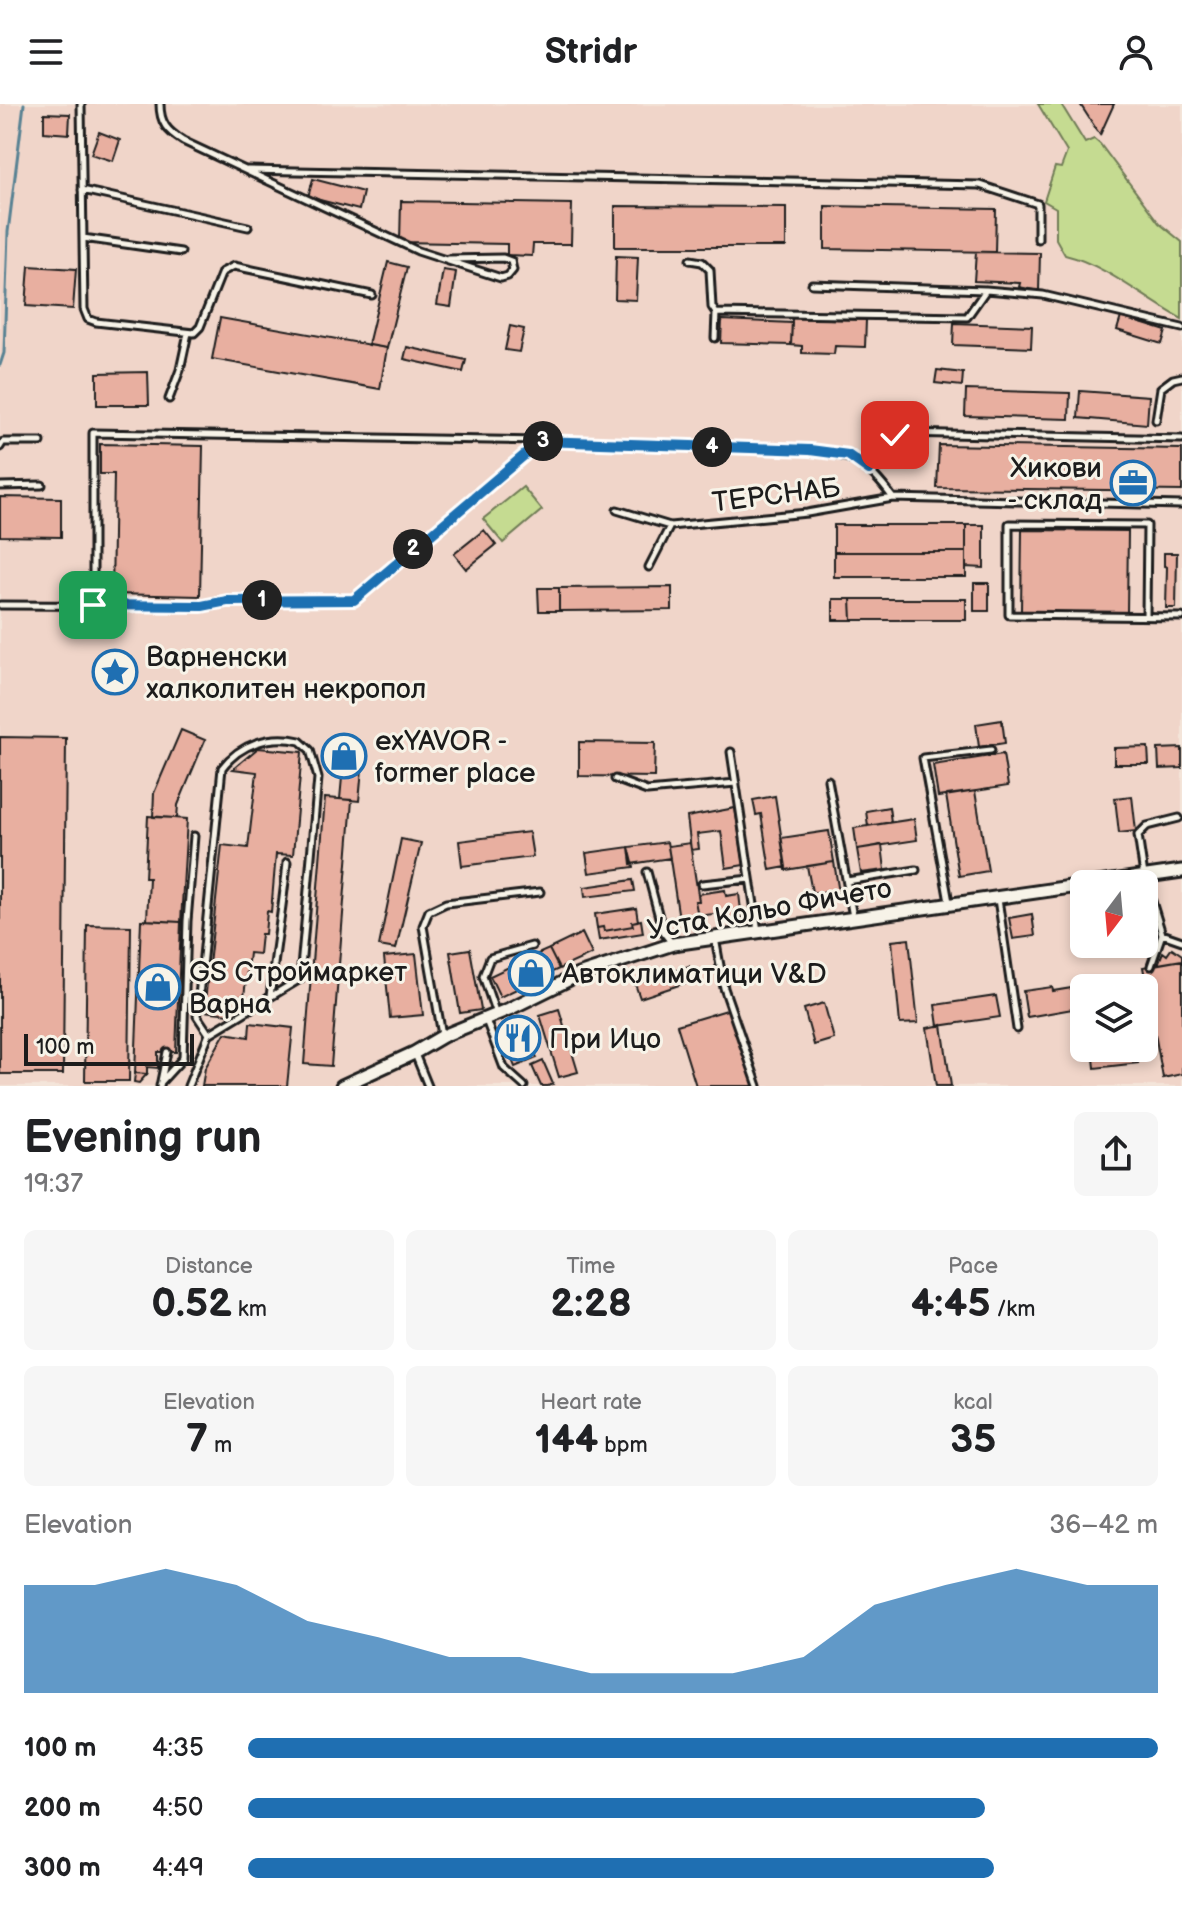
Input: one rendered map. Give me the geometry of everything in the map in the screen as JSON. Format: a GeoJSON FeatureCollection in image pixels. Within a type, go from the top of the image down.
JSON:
{"type":"FeatureCollection","features":[{"type":"Feature","properties":{"kind":"street","name":"Уста Кольо Фичето"},"geometry":{"type":"LineString","coordinates":[[1158,874],[1182,871]]}},
{"type":"Feature","properties":{"kind":"street","name":"Уста Кольо Фичето"},"geometry":{"type":"LineString","coordinates":[[342,1086],[578,975],[673,944],[1070,886]]}},
{"type":"Feature","properties":{"kind":"lane"},"geometry":{"type":"LineString","coordinates":[[81,104],[84,312],[88,319],[188,333],[198,330],[220,276],[230,266],[372,295]]}},
{"type":"Feature","properties":{"kind":"lane"},"geometry":{"type":"LineString","coordinates":[[160,104],[160,117],[168,131],[208,154],[418,251],[501,278],[513,270],[511,261],[503,258],[448,259]]}},
{"type":"Feature","properties":{"kind":"lane"},"geometry":{"type":"LineString","coordinates":[[247,170],[980,185],[1038,204],[1038,239]]}},
{"type":"Feature","properties":{"kind":"lane"},"geometry":{"type":"LineString","coordinates":[[82,190],[248,227]]}},
{"type":"Feature","properties":{"kind":"lane"},"geometry":{"type":"LineString","coordinates":[[83,238],[181,252]]}},
{"type":"Feature","properties":{"kind":"lane"},"geometry":{"type":"LineString","coordinates":[[690,260],[702,262],[710,270],[712,307],[716,313],[715,338]]}},
{"type":"Feature","properties":{"kind":"lane"},"geometry":{"type":"LineString","coordinates":[[812,284],[1043,295],[1182,328]]}},
{"type":"Feature","properties":{"kind":"lane"},"geometry":{"type":"LineString","coordinates":[[716,313],[967,317],[986,290]]}},
{"type":"Feature","properties":{"kind":"lane"},"geometry":{"type":"LineString","coordinates":[[169,399],[180,370],[188,333]]}},
{"type":"Feature","properties":{"kind":"lane"},"geometry":{"type":"LineString","coordinates":[[1156,420],[1161,388],[1173,379],[1182,377]]}},
{"type":"Feature","properties":{"kind":"lane"},"geometry":{"type":"LineString","coordinates":[[93,605],[93,433],[541,441],[810,450],[848,455],[869,470],[893,498]]}},
{"type":"Feature","properties":{"kind":"lane"},"geometry":{"type":"LineString","coordinates":[[869,470],[895,435],[903,433],[1182,439]]}},
{"type":"Feature","properties":{"kind":"lane"},"geometry":{"type":"LineString","coordinates":[[0,605],[202,606],[227,601],[354,600],[541,441]]}},
{"type":"Feature","properties":{"kind":"lane"},"geometry":{"type":"LineString","coordinates":[[0,447],[3,442],[41,442]]}},
{"type":"Feature","properties":{"kind":"lane"},"geometry":{"type":"LineString","coordinates":[[0,486],[42,485]]}},
{"type":"Feature","properties":{"kind":"lane","name":"ТЕРСНАБ"},"geometry":{"type":"LineString","coordinates":[[617,510],[670,526],[807,513],[893,498],[1182,505]]}},
{"type":"Feature","properties":{"kind":"lane"},"geometry":{"type":"LineString","coordinates":[[1146,616],[1147,525],[1009,524],[1009,615],[1182,617]]}},
{"type":"Feature","properties":{"kind":"lane"},"geometry":{"type":"LineString","coordinates":[[649,567],[670,526]]}},
{"type":"Feature","properties":{"kind":"lane"},"geometry":{"type":"LineString","coordinates":[[188,1086],[209,1034],[300,979],[318,778],[310,750],[300,741],[257,741],[230,757],[222,768],[197,1016],[209,1034]]}},
{"type":"Feature","properties":{"kind":"lane"},"geometry":{"type":"LineString","coordinates":[[949,903],[923,758],[991,750]]}},
{"type":"Feature","properties":{"kind":"lane"},"geometry":{"type":"LineString","coordinates":[[731,752],[758,932]]}},
{"type":"Feature","properties":{"kind":"lane"},"geometry":{"type":"LineString","coordinates":[[615,779],[647,791],[736,783]]}},
{"type":"Feature","properties":{"kind":"lane"},"geometry":{"type":"LineString","coordinates":[[828,780],[853,918]]}},
{"type":"Feature","properties":{"kind":"lane"},"geometry":{"type":"LineString","coordinates":[[1143,870],[1137,839],[1140,831],[1147,826],[1179,818]]}},
{"type":"Feature","properties":{"kind":"lane"},"geometry":{"type":"LineString","coordinates":[[161,1084],[183,1058],[187,921],[194,836]]}},
{"type":"Feature","properties":{"kind":"lane"},"geometry":{"type":"LineString","coordinates":[[269,998],[287,862]]}},
{"type":"Feature","properties":{"kind":"lane"},"geometry":{"type":"LineString","coordinates":[[847,881],[916,870]]}},
{"type":"Feature","properties":{"kind":"lane"},"geometry":{"type":"LineString","coordinates":[[647,872],[663,932],[673,944]]}},
{"type":"Feature","properties":{"kind":"lane"},"geometry":{"type":"LineString","coordinates":[[702,884],[750,879]]}},
{"type":"Feature","properties":{"kind":"lane"},"geometry":{"type":"LineString","coordinates":[[443,1036],[423,926],[429,911],[446,903],[540,892]]}},
{"type":"Feature","properties":{"kind":"lane"},"geometry":{"type":"LineString","coordinates":[[998,896],[1017,1029]]}},
{"type":"Feature","properties":{"kind":"lane"},"geometry":{"type":"LineString","coordinates":[[1151,966],[1162,934],[1158,921]]}},
{"type":"Feature","properties":{"kind":"lane"},"geometry":{"type":"LineString","coordinates":[[1162,934],[1182,941]]}},
{"type":"Feature","properties":{"kind":"lane"},"geometry":{"type":"LineString","coordinates":[[715,938],[724,988],[758,1086]]}},
{"type":"Feature","properties":{"kind":"lane"},"geometry":{"type":"LineString","coordinates":[[524,1086],[504,1068],[483,976],[490,958],[532,946]]}},
{"type":"Feature","properties":{"kind":"lane"},"geometry":{"type":"LineString","coordinates":[[161,1084],[167,1052]]}},
{"type":"Feature","properties":{"kind":"lane"},"geometry":{"type":"LineString","coordinates":[[414,1053],[428,1086]]}},
{"type":"Feature","properties":{"kind":"shaded area"},"geometry":{"type":"Polygon","coordinates":[[[0,104],[1182,105],[1182,1086],[0,1086],[0,104]]]}},
{"type":"Feature","properties":{"kind":"green space"},"geometry":{"type":"Polygon","coordinates":[[[1038,104],[1061,104],[1085,143],[1094,139],[1100,144],[1159,223],[1182,242],[1182,319],[1110,274],[1065,255],[1056,239],[1056,208],[1044,201],[1055,167],[1061,168],[1067,152],[1038,104]]]}},
{"type":"Feature","properties":{"kind":"green space"},"geometry":{"type":"Polygon","coordinates":[[[523,487],[542,510],[503,543],[483,519],[523,487]]]}},
{"type":"Feature","properties":{"kind":"building"},"geometry":{"type":"Polygon","coordinates":[[[1080,104],[1114,104],[1100,135],[1080,104]]]}},
{"type":"Feature","properties":{"kind":"building"},"geometry":{"type":"Polygon","coordinates":[[[44,113],[70,114],[69,134],[44,132],[44,113]]]}},
{"type":"Feature","properties":{"kind":"building"},"geometry":{"type":"Polygon","coordinates":[[[99,132],[120,140],[113,161],[91,154],[99,132]]]}},
{"type":"Feature","properties":{"kind":"building"},"geometry":{"type":"Polygon","coordinates":[[[313,179],[363,192],[359,210],[308,197],[313,179]]]}},
{"type":"Feature","properties":{"kind":"building"},"geometry":{"type":"Polygon","coordinates":[[[401,201],[572,204],[571,244],[533,244],[532,256],[507,255],[507,244],[400,242],[401,201]]]}},
{"type":"Feature","properties":{"kind":"building"},"geometry":{"type":"Polygon","coordinates":[[[615,206],[786,207],[786,247],[615,247],[615,206]]]}},
{"type":"Feature","properties":{"kind":"building"},"geometry":{"type":"Polygon","coordinates":[[[825,206],[996,209],[995,252],[825,249],[825,206]]]}},
{"type":"Feature","properties":{"kind":"building"},"geometry":{"type":"Polygon","coordinates":[[[976,252],[1040,253],[1039,291],[1019,287],[1020,283],[974,281],[976,252]]]}},
{"type":"Feature","properties":{"kind":"building"},"geometry":{"type":"Polygon","coordinates":[[[616,256],[638,257],[636,300],[615,299],[616,256]]]}},
{"type":"Feature","properties":{"kind":"building"},"geometry":{"type":"Polygon","coordinates":[[[388,262],[407,267],[387,348],[368,345],[388,262]]]}},
{"type":"Feature","properties":{"kind":"building"},"geometry":{"type":"Polygon","coordinates":[[[29,266],[76,269],[73,309],[26,306],[29,266]]]}},
{"type":"Feature","properties":{"kind":"building"},"geometry":{"type":"Polygon","coordinates":[[[443,270],[456,272],[451,307],[437,305],[443,270]]]}},
{"type":"Feature","properties":{"kind":"building"},"geometry":{"type":"Polygon","coordinates":[[[1121,317],[1166,331],[1162,344],[1117,330],[1121,317]]]}},
{"type":"Feature","properties":{"kind":"building"},"geometry":{"type":"Polygon","coordinates":[[[220,318],[387,348],[380,389],[212,359],[220,318]]]}},
{"type":"Feature","properties":{"kind":"building"},"geometry":{"type":"Polygon","coordinates":[[[792,318],[866,320],[865,347],[835,346],[834,354],[802,353],[802,346],[791,345],[792,318]]]}},
{"type":"Feature","properties":{"kind":"building"},"geometry":{"type":"Polygon","coordinates":[[[722,320],[792,323],[791,345],[721,343],[722,320]]]}},
{"type":"Feature","properties":{"kind":"building"},"geometry":{"type":"Polygon","coordinates":[[[954,323],[1032,326],[1031,348],[953,345],[954,323]]]}},
{"type":"Feature","properties":{"kind":"building"},"geometry":{"type":"Polygon","coordinates":[[[510,326],[524,329],[519,352],[505,350],[510,326]]]}},
{"type":"Feature","properties":{"kind":"building"},"geometry":{"type":"Polygon","coordinates":[[[407,347],[466,360],[463,372],[404,359],[407,347]]]}},
{"type":"Feature","properties":{"kind":"building"},"geometry":{"type":"Polygon","coordinates":[[[937,370],[963,373],[962,386],[935,383],[937,370]]]}},
{"type":"Feature","properties":{"kind":"building"},"geometry":{"type":"Polygon","coordinates":[[[148,372],[149,405],[97,405],[97,373],[148,372]]]}},
{"type":"Feature","properties":{"kind":"building"},"geometry":{"type":"Polygon","coordinates":[[[966,390],[1070,393],[1069,419],[965,416],[966,390]]]}},
{"type":"Feature","properties":{"kind":"building"},"geometry":{"type":"Polygon","coordinates":[[[1080,391],[1149,396],[1147,424],[1078,418],[1080,391]]]}},
{"type":"Feature","properties":{"kind":"building"},"geometry":{"type":"Polygon","coordinates":[[[100,444],[203,446],[200,596],[112,594],[114,474],[100,474],[100,444]]]}},
{"type":"Feature","properties":{"kind":"building"},"geometry":{"type":"Polygon","coordinates":[[[939,445],[1182,449],[1182,491],[937,488],[939,445]]]}},
{"type":"Feature","properties":{"kind":"building"},"geometry":{"type":"Polygon","coordinates":[[[0,497],[61,498],[61,537],[0,536],[0,497]]]}},
{"type":"Feature","properties":{"kind":"building"},"geometry":{"type":"Polygon","coordinates":[[[834,525],[966,525],[966,552],[834,552],[834,525]]]}},
{"type":"Feature","properties":{"kind":"building"},"geometry":{"type":"Polygon","coordinates":[[[966,525],[984,525],[984,568],[966,567],[966,525]]]}},
{"type":"Feature","properties":{"kind":"building"},"geometry":{"type":"Polygon","coordinates":[[[484,530],[496,545],[466,569],[454,554],[484,530]]]}},
{"type":"Feature","properties":{"kind":"building"},"geometry":{"type":"Polygon","coordinates":[[[1022,530],[1128,531],[1127,613],[1021,611],[1022,530]]]}},
{"type":"Feature","properties":{"kind":"building"},"geometry":{"type":"Polygon","coordinates":[[[834,552],[966,552],[966,577],[834,577],[834,552]]]}},
{"type":"Feature","properties":{"kind":"building"},"geometry":{"type":"Polygon","coordinates":[[[1164,553],[1177,553],[1176,608],[1166,608],[1167,567],[1164,566],[1164,553]]]}},
{"type":"Feature","properties":{"kind":"building"},"geometry":{"type":"Polygon","coordinates":[[[974,583],[989,583],[989,611],[974,611],[974,583]]]}},
{"type":"Feature","properties":{"kind":"building"},"geometry":{"type":"Polygon","coordinates":[[[672,587],[672,610],[559,611],[559,588],[672,587]]]}},
{"type":"Feature","properties":{"kind":"building"},"geometry":{"type":"Polygon","coordinates":[[[538,588],[559,588],[559,611],[539,611],[538,588]]]}},
{"type":"Feature","properties":{"kind":"building"},"geometry":{"type":"Polygon","coordinates":[[[833,599],[851,599],[852,620],[833,620],[833,599]]]}},
{"type":"Feature","properties":{"kind":"building"},"geometry":{"type":"Polygon","coordinates":[[[851,599],[966,599],[966,620],[852,620],[851,599]]]}},
{"type":"Feature","properties":{"kind":"building"},"geometry":{"type":"Polygon","coordinates":[[[1002,720],[1005,743],[979,747],[976,724],[1002,720]]]}},
{"type":"Feature","properties":{"kind":"building"},"geometry":{"type":"Polygon","coordinates":[[[181,730],[205,740],[178,805],[177,818],[153,817],[154,793],[181,730]]]}},
{"type":"Feature","properties":{"kind":"building"},"geometry":{"type":"Polygon","coordinates":[[[0,737],[66,738],[63,1074],[0,1074],[0,737]]]}},
{"type":"Feature","properties":{"kind":"building"},"geometry":{"type":"Polygon","coordinates":[[[579,742],[655,743],[654,777],[579,776],[579,742]]]}},
{"type":"Feature","properties":{"kind":"building"},"geometry":{"type":"Polygon","coordinates":[[[1148,747],[1149,764],[1114,764],[1114,748],[1148,747]]]}},
{"type":"Feature","properties":{"kind":"building"},"geometry":{"type":"Polygon","coordinates":[[[258,748],[302,752],[293,855],[276,854],[271,912],[267,911],[259,954],[249,953],[244,997],[231,996],[229,1014],[204,1011],[222,845],[248,848],[257,772],[233,769],[258,748]]]}},
{"type":"Feature","properties":{"kind":"building"},"geometry":{"type":"Polygon","coordinates":[[[1182,748],[1182,768],[1159,769],[1158,749],[1182,748]]]}},
{"type":"Feature","properties":{"kind":"building"},"geometry":{"type":"Polygon","coordinates":[[[1003,754],[1008,786],[938,797],[933,765],[1003,754]]]}},
{"type":"Feature","properties":{"kind":"building"},"geometry":{"type":"Polygon","coordinates":[[[344,756],[363,758],[359,801],[340,799],[344,756]]]}},
{"type":"Feature","properties":{"kind":"building"},"geometry":{"type":"Polygon","coordinates":[[[975,791],[988,871],[959,876],[946,795],[975,791]]]}},
{"type":"Feature","properties":{"kind":"building"},"geometry":{"type":"Polygon","coordinates":[[[775,796],[786,867],[770,870],[761,814],[756,815],[753,800],[775,796]]]}},
{"type":"Feature","properties":{"kind":"building"},"geometry":{"type":"Polygon","coordinates":[[[1132,796],[1136,831],[1119,833],[1115,798],[1132,796]]]}},
{"type":"Feature","properties":{"kind":"building"},"geometry":{"type":"Polygon","coordinates":[[[325,798],[352,800],[331,1066],[304,1064],[325,798]]]}},
{"type":"Feature","properties":{"kind":"building"},"geometry":{"type":"Polygon","coordinates":[[[889,807],[891,822],[868,826],[866,811],[889,807]]]}},
{"type":"Feature","properties":{"kind":"building"},"geometry":{"type":"Polygon","coordinates":[[[735,808],[744,865],[726,868],[721,831],[697,834],[699,849],[691,850],[687,817],[735,808]]]}},
{"type":"Feature","properties":{"kind":"building"},"geometry":{"type":"Polygon","coordinates":[[[148,816],[187,819],[181,922],[147,920],[149,878],[145,878],[148,816]]]}},
{"type":"Feature","properties":{"kind":"building"},"geometry":{"type":"Polygon","coordinates":[[[914,819],[917,840],[857,849],[854,828],[914,819]]]}},
{"type":"Feature","properties":{"kind":"building"},"geometry":{"type":"Polygon","coordinates":[[[829,831],[834,862],[786,870],[781,838],[829,831]]]}},
{"type":"Feature","properties":{"kind":"building"},"geometry":{"type":"Polygon","coordinates":[[[529,832],[533,857],[462,866],[459,841],[529,832]]]}},
{"type":"Feature","properties":{"kind":"building"},"geometry":{"type":"Polygon","coordinates":[[[401,839],[421,843],[396,949],[379,946],[401,839]]]}},
{"type":"Feature","properties":{"kind":"building"},"geometry":{"type":"Polygon","coordinates":[[[667,842],[670,858],[631,864],[629,847],[667,842]]]}},
{"type":"Feature","properties":{"kind":"building"},"geometry":{"type":"Polygon","coordinates":[[[690,843],[699,901],[695,901],[698,916],[679,919],[668,846],[690,843]]]}},
{"type":"Feature","properties":{"kind":"building"},"geometry":{"type":"Polygon","coordinates":[[[882,845],[885,870],[861,873],[857,849],[882,845]]]}},
{"type":"Feature","properties":{"kind":"building"},"geometry":{"type":"Polygon","coordinates":[[[629,847],[634,867],[589,873],[586,853],[629,847]]]}},
{"type":"Feature","properties":{"kind":"building"},"geometry":{"type":"Polygon","coordinates":[[[834,862],[839,893],[812,892],[807,866],[834,862]]]}},
{"type":"Feature","properties":{"kind":"building"},"geometry":{"type":"Polygon","coordinates":[[[633,880],[635,891],[585,897],[584,887],[633,880]]]}},
{"type":"Feature","properties":{"kind":"building"},"geometry":{"type":"Polygon","coordinates":[[[725,890],[726,896],[739,894],[742,919],[722,921],[721,913],[698,916],[695,901],[699,901],[698,894],[725,890]]]}},
{"type":"Feature","properties":{"kind":"building"},"geometry":{"type":"Polygon","coordinates":[[[636,908],[638,921],[632,922],[633,926],[604,931],[603,927],[597,928],[595,914],[636,908]]]}},
{"type":"Feature","properties":{"kind":"building"},"geometry":{"type":"Polygon","coordinates":[[[1032,914],[1035,936],[1013,939],[1009,918],[1032,914]]]}},
{"type":"Feature","properties":{"kind":"building","name":"GS Строймаркет Варна"},"geometry":{"type":"Polygon","coordinates":[[[141,920],[181,922],[176,1052],[158,1052],[158,1068],[147,1067],[147,1074],[135,1073],[141,920]]]}},
{"type":"Feature","properties":{"kind":"building"},"geometry":{"type":"Polygon","coordinates":[[[641,920],[643,933],[599,940],[597,928],[603,927],[604,931],[633,926],[632,922],[641,920]]]}},
{"type":"Feature","properties":{"kind":"building"},"geometry":{"type":"Polygon","coordinates":[[[87,925],[131,926],[129,1081],[85,1081],[87,925]]]}},
{"type":"Feature","properties":{"kind":"building"},"geometry":{"type":"Polygon","coordinates":[[[582,933],[592,954],[559,969],[549,949],[582,933]]]}},
{"type":"Feature","properties":{"kind":"building"},"geometry":{"type":"Polygon","coordinates":[[[909,939],[918,1023],[900,1024],[892,941],[909,939]]]}},
{"type":"Feature","properties":{"kind":"building"},"geometry":{"type":"Polygon","coordinates":[[[1172,948],[1182,955],[1182,960],[1158,964],[1163,952],[1167,955],[1172,948]]]}},
{"type":"Feature","properties":{"kind":"building"},"geometry":{"type":"Polygon","coordinates":[[[470,949],[481,1010],[460,1013],[450,952],[470,949]]]}},
{"type":"Feature","properties":{"kind":"building"},"geometry":{"type":"Polygon","coordinates":[[[549,949],[559,969],[541,977],[531,957],[549,949]]]}},
{"type":"Feature","properties":{"kind":"building"},"geometry":{"type":"Polygon","coordinates":[[[416,954],[423,1015],[390,1018],[384,957],[416,954]]]}},
{"type":"Feature","properties":{"kind":"building"},"geometry":{"type":"Polygon","coordinates":[[[531,957],[541,977],[523,986],[513,965],[531,957]]]}},
{"type":"Feature","properties":{"kind":"building"},"geometry":{"type":"Polygon","coordinates":[[[1182,960],[1182,1074],[1163,1078],[1158,1050],[1158,974],[1144,974],[1143,967],[1182,960]]]}},
{"type":"Feature","properties":{"kind":"building"},"geometry":{"type":"Polygon","coordinates":[[[513,965],[523,986],[500,997],[490,976],[513,965]]]}},
{"type":"Feature","properties":{"kind":"building"},"geometry":{"type":"Polygon","coordinates":[[[689,966],[694,980],[640,998],[635,984],[689,966]]]}},
{"type":"Feature","properties":{"kind":"building"},"geometry":{"type":"Polygon","coordinates":[[[1052,987],[1053,991],[1070,988],[1070,1009],[1027,1017],[1023,991],[1052,987]]]}},
{"type":"Feature","properties":{"kind":"building"},"geometry":{"type":"Polygon","coordinates":[[[996,996],[1000,1017],[938,1026],[935,1005],[996,996]]]}},
{"type":"Feature","properties":{"kind":"building"},"geometry":{"type":"Polygon","coordinates":[[[824,1003],[834,1039],[814,1045],[804,1009],[824,1003]]]}},
{"type":"Feature","properties":{"kind":"building"},"geometry":{"type":"Polygon","coordinates":[[[559,1009],[578,1072],[559,1077],[540,1015],[559,1009]]]}},
{"type":"Feature","properties":{"kind":"building"},"geometry":{"type":"Polygon","coordinates":[[[730,1009],[754,1086],[696,1086],[677,1025],[730,1009]]]}},
{"type":"Feature","properties":{"kind":"building"},"geometry":{"type":"Polygon","coordinates":[[[250,1023],[293,1028],[287,1086],[202,1086],[205,1068],[225,1033],[249,1037],[250,1023]]]}},
{"type":"Feature","properties":{"kind":"building"},"geometry":{"type":"Polygon","coordinates":[[[942,1025],[951,1086],[936,1086],[927,1028],[942,1025]]]}},
{"type":"Feature","properties":{"kind":"building"},"geometry":{"type":"Polygon","coordinates":[[[525,1028],[537,1058],[515,1067],[503,1037],[525,1028]]]}},
{"type":"Feature","properties":{"kind":"building"},"geometry":{"type":"Polygon","coordinates":[[[543,1061],[553,1084],[548,1086],[541,1086],[532,1066],[543,1061]]]}},
{"type":"Feature","properties":{"kind":"building"},"geometry":{"type":"Polygon","coordinates":[[[1094,1062],[1138,1063],[1095,1068],[1094,1062]]]}},
{"type":"Feature","properties":{"kind":"building","name":"GS Строймаркет Варна"},"geometry":{"type":"Polygon","coordinates":[[[135,1073],[147,1074],[139,1083],[134,1082],[135,1073]]]}},
{"type":"Feature","properties":{"kind":"waterway"},"geometry":{"type":"LineString","coordinates":[[0,365],[4,353],[8,232],[24,104]]}},
{"type":"Feature","properties":{"kind":"place","name":"Хикови - склад"},"geometry":{"type":"Point","coordinates":[1133,483]}},
{"type":"Feature","properties":{"kind":"place","name":"Варненски халколитен некропол"},"geometry":{"type":"Point","coordinates":[115,672]}},
{"type":"Feature","properties":{"kind":"place","name":"exYAVOR - former place"},"geometry":{"type":"Point","coordinates":[344,756]}},
{"type":"Feature","properties":{"kind":"place","name":"Автоклиматици V&D"},"geometry":{"type":"Point","coordinates":[531,973]}},
{"type":"Feature","properties":{"kind":"place","name":"GS Строймаркет Варна"},"geometry":{"type":"Point","coordinates":[158,987]}},
{"type":"Feature","properties":{"kind":"place","name":"При Ицо"},"geometry":{"type":"Point","coordinates":[518,1038]}},
{"type":"Feature","properties":{"kind":"route"},"geometry":{"type":"LineString","coordinates":[[93,605],[202,606],[227,601],[354,600],[541,441],[810,450],[848,455],[869,470],[895,435]]}}]}
